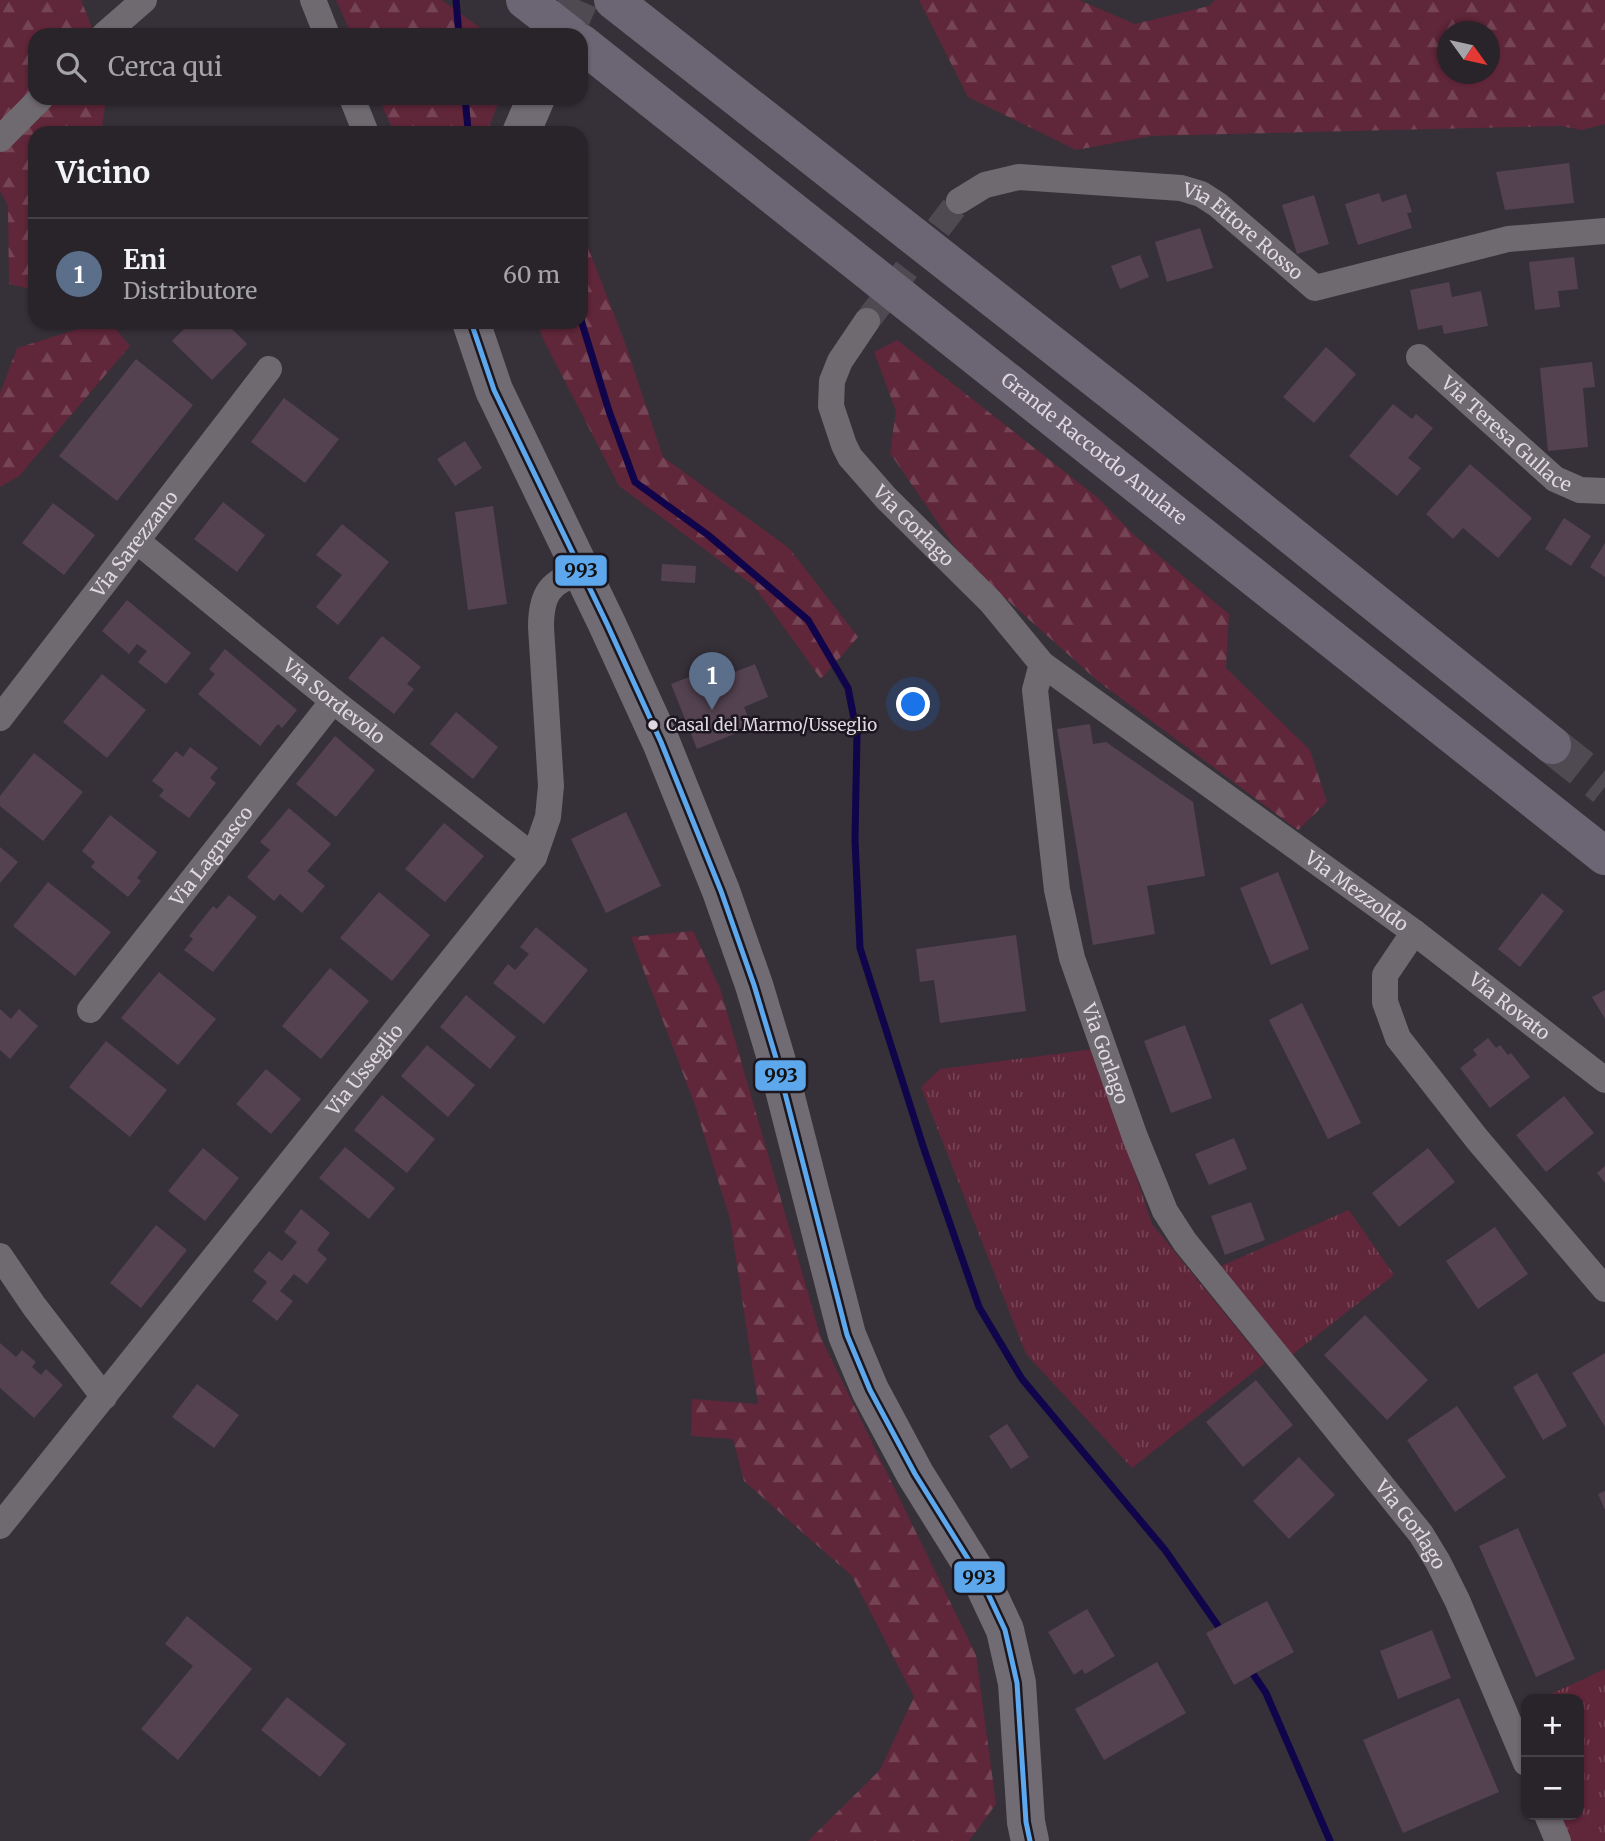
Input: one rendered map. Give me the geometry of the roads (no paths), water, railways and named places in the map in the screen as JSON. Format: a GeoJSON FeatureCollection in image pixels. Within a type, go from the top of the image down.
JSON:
{"type":"FeatureCollection","features":[{"type":"Feature","properties":{"kind":"highway"},"geometry":{"type":"LineString","coordinates":[[525,0],[561,28]]}},
{"type":"Feature","properties":{"kind":"highway"},"geometry":{"type":"LineString","coordinates":[[613,0],[1094,377],[1552,746]]}},
{"type":"Feature","properties":{"kind":"highway","name":"Grande Raccordo Anulare"},"geometry":{"type":"LineString","coordinates":[[588,49],[835,240],[1605,856]]}},
{"type":"Feature","properties":{"kind":"main road"},"geometry":{"type":"LineString","coordinates":[[524,126],[533,105]]}},
{"type":"Feature","properties":{"kind":"main road"},"geometry":{"type":"LineString","coordinates":[[473,329],[494,390],[583,570],[689,810],[750,973],[789,1106],[848,1335],[861,1370],[897,1442],[983,1583],[1005,1630],[1017,1684],[1026,1822],[1030,1841]]}},
{"type":"Feature","properties":{"kind":"street"},"geometry":{"type":"LineString","coordinates":[[112,28],[144,0]]}},
{"type":"Feature","properties":{"kind":"street"},"geometry":{"type":"LineString","coordinates":[[313,0],[324,28]]}},
{"type":"Feature","properties":{"kind":"street"},"geometry":{"type":"LineString","coordinates":[[0,139],[34,105]]}},
{"type":"Feature","properties":{"kind":"street"},"geometry":{"type":"LineString","coordinates":[[355,105],[363,126]]}},
{"type":"Feature","properties":{"kind":"street","name":"Via Ettore Rosso"},"geometry":{"type":"LineString","coordinates":[[959,201],[985,185],[1019,177],[1181,188],[1201,194],[1218,205],[1315,288],[1508,239],[1605,231]]}},
{"type":"Feature","properties":{"kind":"street","name":"Via Gorlago"},"geometry":{"type":"LineString","coordinates":[[867,321],[840,361],[832,381],[831,406],[844,445],[850,457],[886,498],[991,602],[1042,664],[1035,690],[1057,890],[1072,958],[1130,1125],[1165,1211],[1174,1227],[1425,1540],[1457,1600],[1523,1757]]}},
{"type":"Feature","properties":{"kind":"street","name":"Via Teresa Gullace"},"geometry":{"type":"LineString","coordinates":[[1419,357],[1555,479],[1580,490],[1605,491]]}},
{"type":"Feature","properties":{"kind":"street","name":"Via Sarezzano"},"geometry":{"type":"LineString","coordinates":[[0,718],[269,369]]}},
{"type":"Feature","properties":{"kind":"street","name":"Via Sordevolo"},"geometry":{"type":"LineString","coordinates":[[137,541],[333,701],[534,857]]}},
{"type":"Feature","properties":{"kind":"street","name":"Via Usseglio"},"geometry":{"type":"LineString","coordinates":[[0,1526],[534,857],[545,831],[551,786],[541,626],[542,603],[558,581],[583,570]]}},
{"type":"Feature","properties":{"kind":"street","name":"Via Mezzoldo"},"geometry":{"type":"LineString","coordinates":[[1042,664],[1414,932],[1385,975],[1385,1003],[1398,1038],[1477,1139],[1605,1289]]}},
{"type":"Feature","properties":{"kind":"street","name":"Via Lagnasco"},"geometry":{"type":"LineString","coordinates":[[90,1010],[333,701]]}},
{"type":"Feature","properties":{"kind":"street","name":"Via Rovato"},"geometry":{"type":"LineString","coordinates":[[1414,932],[1605,1080]]}},
{"type":"Feature","properties":{"kind":"street"},"geometry":{"type":"LineString","coordinates":[[0,1256],[34,1306],[104,1397]]}},
{"type":"Feature","properties":{"kind":"street"},"geometry":{"type":"LineString","coordinates":[[1549,1820],[1558,1841]]}},
{"type":"Feature","properties":{"kind":"waterway"},"geometry":{"type":"LineString","coordinates":[[456,0],[458,28]]}},
{"type":"Feature","properties":{"kind":"waterway"},"geometry":{"type":"LineString","coordinates":[[466,105],[468,126]]}},
{"type":"Feature","properties":{"kind":"waterway"},"geometry":{"type":"LineString","coordinates":[[584,329],[609,411],[635,482],[708,535],[808,620],[848,688],[857,734],[855,840],[860,948],[924,1149],[979,1307],[1022,1379],[1165,1550],[1223,1633]]}},
{"type":"Feature","properties":{"kind":"waterway"},"geometry":{"type":"LineString","coordinates":[[1249,1668],[1266,1693],[1330,1841]]}},
{"type":"Feature","properties":{"kind":"tunnel"},"geometry":{"type":"LineString","coordinates":[[567,28],[579,0]]}},
{"type":"Feature","properties":{"kind":"tunnel"},"geometry":{"type":"LineString","coordinates":[[867,321],[959,201]]}},
{"type":"Feature","properties":{"kind":"tunnel"},"geometry":{"type":"LineString","coordinates":[[1552,745],[1605,787]]}},
{"type":"Feature","properties":{"kind":"place","name":"Eni"},"geometry":{"type":"Point","coordinates":[712,710]}},
{"type":"Feature","properties":{"kind":"place","name":"Casal del Marmo/Usseglio"},"geometry":{"type":"Point","coordinates":[653,725]}}]}
